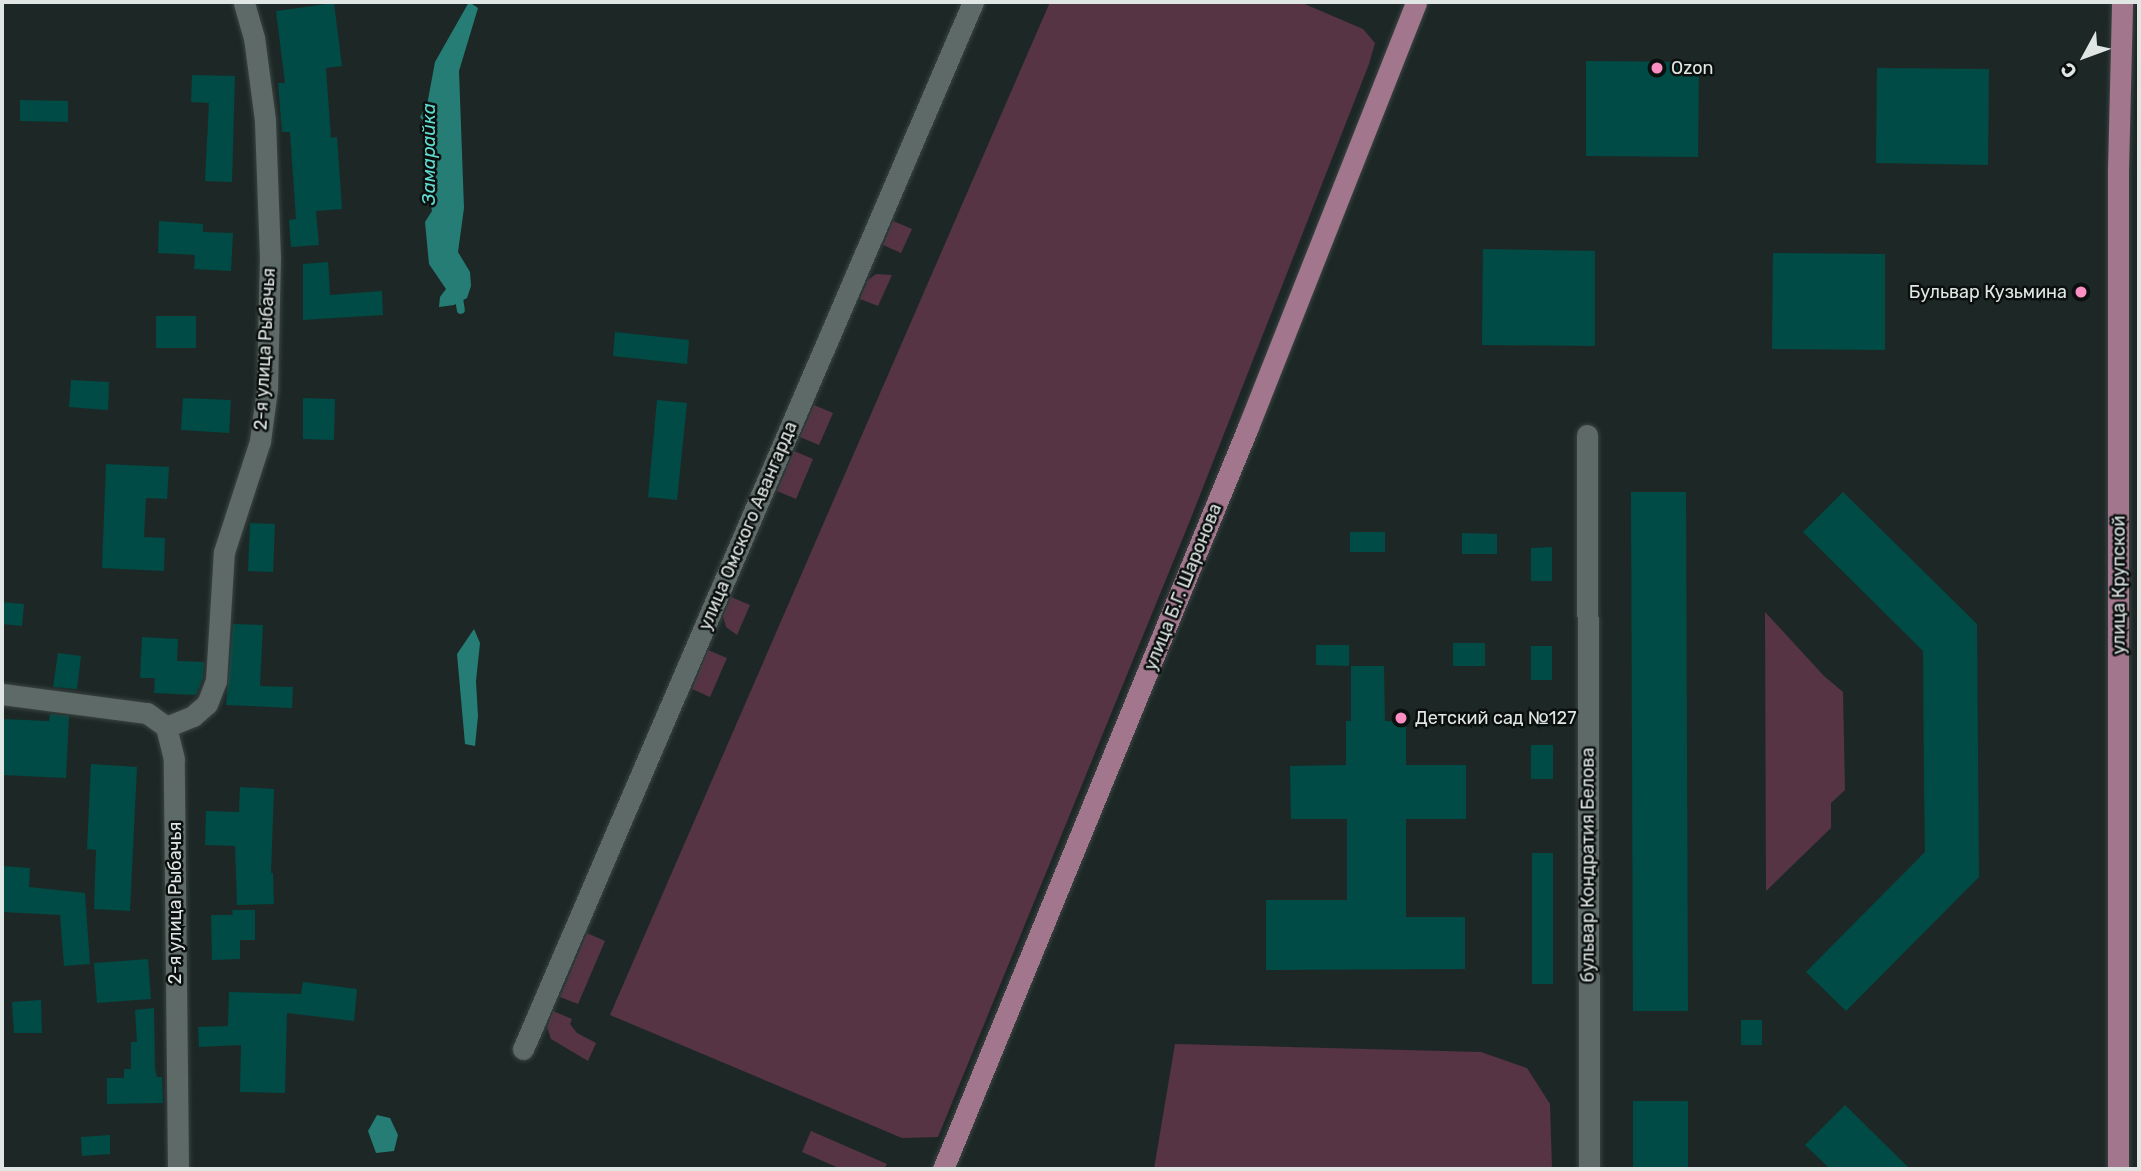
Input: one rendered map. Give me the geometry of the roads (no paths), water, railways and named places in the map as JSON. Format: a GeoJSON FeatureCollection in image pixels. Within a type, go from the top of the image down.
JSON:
{"type":"FeatureCollection","features":[{"type":"Feature","properties":{"kind":"main road","name":"улица Б.Г. Шаронова"},"geometry":{"type":"LineString","coordinates":[[943,1169],[1248,427],[1416,2]]}},
{"type":"Feature","properties":{"kind":"main road","name":"улица Крупской"},"geometry":{"type":"LineString","coordinates":[[2118,1169],[2118,170],[2122,2]]}},
{"type":"Feature","properties":{"kind":"street","name":"2-я улица Рыбачья"},"geometry":{"type":"LineString","coordinates":[[178,1169],[174,759],[166,727],[192,716],[207,704],[216,681],[224,552],[260,441],[267,389],[270,258],[265,120],[254,38],[244,2]]}},
{"type":"Feature","properties":{"kind":"street","name":"улица Омского Авангарда"},"geometry":{"type":"LineString","coordinates":[[523,1049],[973,2]]}},
{"type":"Feature","properties":{"kind":"street","name":"бульвар Кондратия Белова"},"geometry":{"type":"LineString","coordinates":[[1587,435],[1589,1169]]}},
{"type":"Feature","properties":{"kind":"street"},"geometry":{"type":"LineString","coordinates":[[2,694],[147,713],[166,727]]}},
{"type":"Feature","properties":{"kind":"water"},"geometry":{"type":"Polygon","coordinates":[[[469,2],[478,8],[459,71],[464,208],[458,252],[470,272],[471,286],[467,298],[454,305],[439,307],[440,297],[446,289],[429,264],[425,222],[432,211],[428,191],[435,165],[435,137],[420,117],[427,105],[435,62],[469,2]]]}},
{"type":"Feature","properties":{"kind":"water"},"geometry":{"type":"Polygon","coordinates":[[[474,629],[480,643],[476,681],[478,716],[475,746],[465,744],[457,654],[474,629]]]}},
{"type":"Feature","properties":{"kind":"water"},"geometry":{"type":"Polygon","coordinates":[[[377,1115],[390,1118],[398,1135],[394,1151],[376,1153],[368,1131],[377,1115]]]}},
{"type":"Feature","properties":{"kind":"waterway","name":"Замарайка"},"geometry":{"type":"LineString","coordinates":[[458,292],[461,310]]}},
{"type":"Feature","properties":{"kind":"place","name":"Ozon"},"geometry":{"type":"Point","coordinates":[1657,68]}},
{"type":"Feature","properties":{"kind":"place","name":"Бульвар Кузьмина"},"geometry":{"type":"Point","coordinates":[2081,292]}},
{"type":"Feature","properties":{"kind":"place","name":"Детский сад №127"},"geometry":{"type":"Point","coordinates":[1401,718]}}]}
